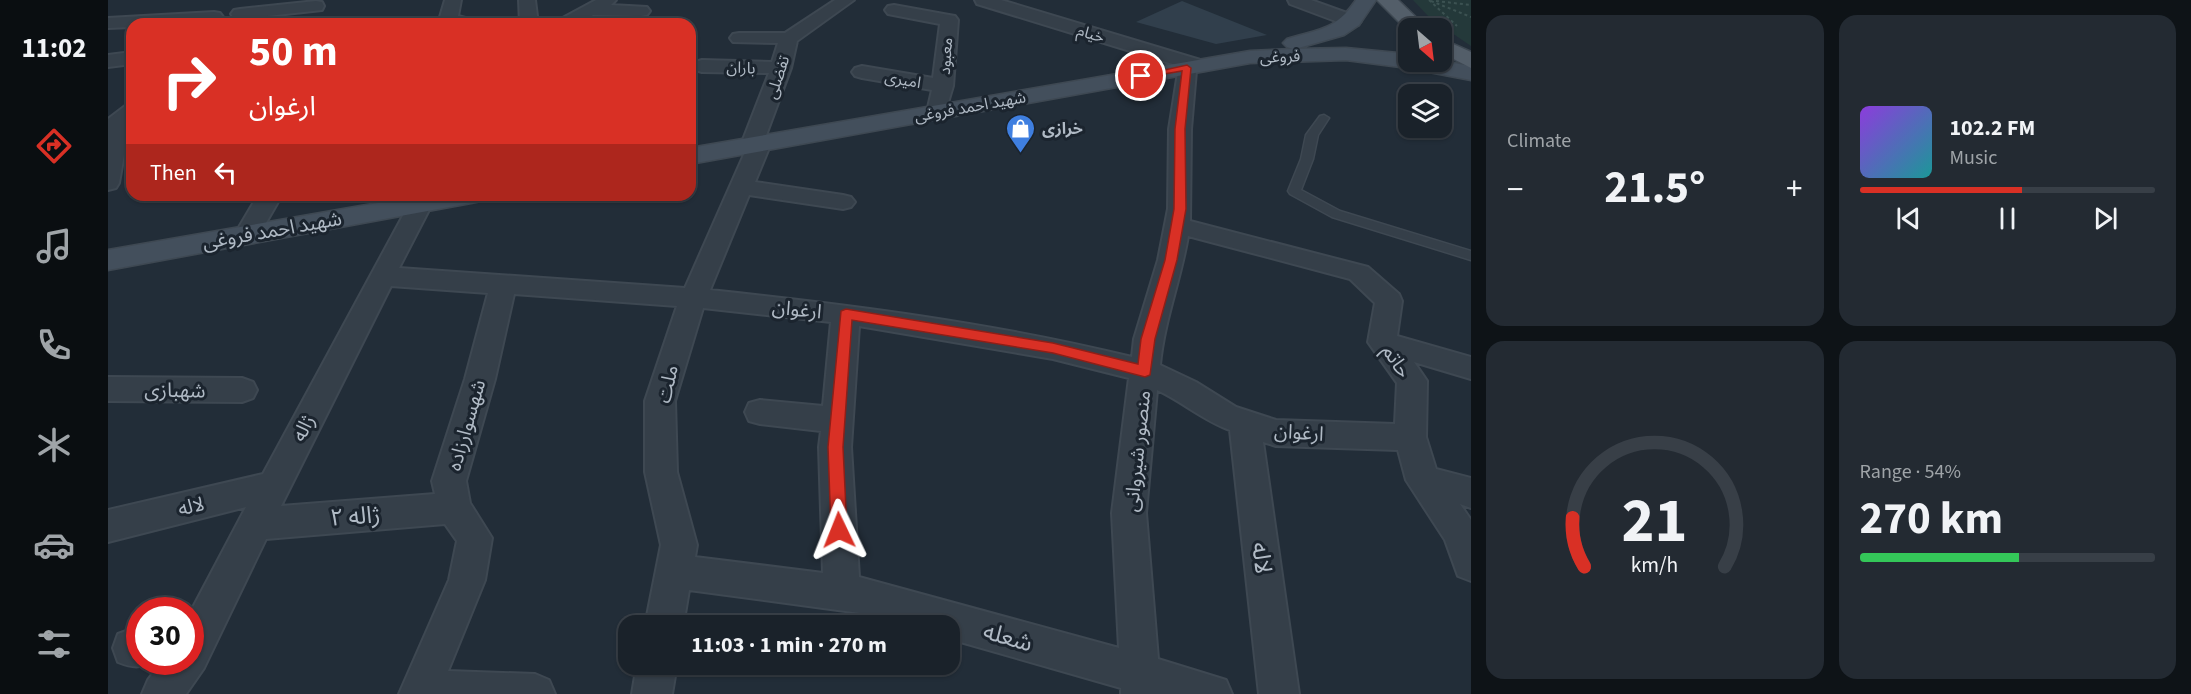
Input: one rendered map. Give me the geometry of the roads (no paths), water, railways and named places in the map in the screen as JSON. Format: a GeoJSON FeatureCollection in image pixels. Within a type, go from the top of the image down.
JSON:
{"type":"FeatureCollection","features":[{"type":"Feature","properties":{"kind":"main road"},"geometry":{"type":"LineString","coordinates":[[1353,21],[1366,0]]}},
{"type":"Feature","properties":{"kind":"main road"},"geometry":{"type":"LineString","coordinates":[[1387,0],[1406,18]]}},
{"type":"Feature","properties":{"kind":"main road","name":"فروغی"},"geometry":{"type":"LineString","coordinates":[[1250,57],[1319,37],[1336,31],[1353,21]]}},
{"type":"Feature","properties":{"kind":"main road"},"geometry":{"type":"LineString","coordinates":[[1319,37],[1339,47],[1338,54]]}},
{"type":"Feature","properties":{"kind":"main road"},"geometry":{"type":"LineString","coordinates":[[1452,51],[1471,61]]}},
{"type":"Feature","properties":{"kind":"main road","name":"فروغی"},"geometry":{"type":"LineString","coordinates":[[1250,57],[1338,54],[1398,60]]}},
{"type":"Feature","properties":{"kind":"main road","name":"شهید احمد فروغی"},"geometry":{"type":"LineString","coordinates":[[696,155],[1250,57]]}},
{"type":"Feature","properties":{"kind":"main road","name":"فروغی"},"geometry":{"type":"LineString","coordinates":[[1452,70],[1471,74]]}},
{"type":"Feature","properties":{"kind":"main road","name":"شهید احمد فروغی"},"geometry":{"type":"LineString","coordinates":[[108,260],[436,201]]}},
{"type":"Feature","properties":{"kind":"street"},"geometry":{"type":"LineString","coordinates":[[222,18],[226,0]]}},
{"type":"Feature","properties":{"kind":"street"},"geometry":{"type":"LineString","coordinates":[[224,18],[252,0]]}},
{"type":"Feature","properties":{"kind":"street"},"geometry":{"type":"LineString","coordinates":[[449,18],[453,0]]}},
{"type":"Feature","properties":{"kind":"street"},"geometry":{"type":"LineString","coordinates":[[527,0],[528,18]]}},
{"type":"Feature","properties":{"kind":"street"},"geometry":{"type":"LineString","coordinates":[[576,18],[609,0]]}},
{"type":"Feature","properties":{"kind":"street","name":"تفضلی"},"geometry":{"type":"LineString","coordinates":[[756,144],[789,38],[846,0]]}},
{"type":"Feature","properties":{"kind":"street","name":"خیام"},"geometry":{"type":"LineString","coordinates":[[983,0],[1193,67]]}},
{"type":"Feature","properties":{"kind":"street"},"geometry":{"type":"LineString","coordinates":[[1020,11],[1044,0]]}},
{"type":"Feature","properties":{"kind":"street"},"geometry":{"type":"LineString","coordinates":[[1296,0],[1353,21]]}},
{"type":"Feature","properties":{"kind":"street"},"geometry":{"type":"LineString","coordinates":[[235,18],[316,6]]}},
{"type":"Feature","properties":{"kind":"street"},"geometry":{"type":"LineString","coordinates":[[591,10],[641,11]]}},
{"type":"Feature","properties":{"kind":"street","name":"معبود"},"geometry":{"type":"LineString","coordinates":[[894,10],[949,20],[944,56],[944,86],[937,112]]}},
{"type":"Feature","properties":{"kind":"street"},"geometry":{"type":"LineString","coordinates":[[108,23],[126,23]]}},
{"type":"Feature","properties":{"kind":"street"},"geometry":{"type":"LineString","coordinates":[[739,39],[789,38]]}},
{"type":"Feature","properties":{"kind":"street"},"geometry":{"type":"LineString","coordinates":[[108,61],[126,59]]}},
{"type":"Feature","properties":{"kind":"street","name":"باران"},"geometry":{"type":"LineString","coordinates":[[702,66],[781,68]]}},
{"type":"Feature","properties":{"kind":"street","name":"منصور شیروانی"},"geometry":{"type":"LineString","coordinates":[[1140,684],[1129,513],[1148,339],[1171,260],[1180,209],[1180,129],[1193,67]]}},
{"type":"Feature","properties":{"kind":"street","name":"امیری"},"geometry":{"type":"LineString","coordinates":[[862,72],[944,86]]}},
{"type":"Feature","properties":{"kind":"street"},"geometry":{"type":"LineString","coordinates":[[108,108],[126,97]]}},
{"type":"Feature","properties":{"kind":"street"},"geometry":{"type":"LineString","coordinates":[[108,183],[115,143],[114,125],[126,115]]}},
{"type":"Feature","properties":{"kind":"street","name":"ملت"},"geometry":{"type":"LineString","coordinates":[[666,615],[679,545],[661,472],[660,401],[683,322],[756,144]]}},
{"type":"Feature","properties":{"kind":"street"},"geometry":{"type":"LineString","coordinates":[[740,187],[843,202]]}},
{"type":"Feature","properties":{"kind":"street"},"geometry":{"type":"LineString","coordinates":[[247,234],[266,201]]}},
{"type":"Feature","properties":{"kind":"street","name":"ژاله"},"geometry":{"type":"LineString","coordinates":[[204,627],[420,204]]}},
{"type":"Feature","properties":{"kind":"street","name":"حاتم"},"geometry":{"type":"LineString","coordinates":[[1177,225],[1359,273],[1389,301],[1382,342],[1412,381],[1410,438],[1423,480],[1460,533],[1471,564]]}},
{"type":"Feature","properties":{"kind":"street","name":"ارغوان"},"geometry":{"type":"LineString","coordinates":[[382,276],[694,298],[846,314],[1053,348],[1145,371],[1185,390],[1225,416],[1276,433],[1410,438]]}},
{"type":"Feature","properties":{"kind":"street","name":"شهسوارزاده"},"geometry":{"type":"LineString","coordinates":[[420,692],[467,580],[475,538],[454,508],[450,481],[480,379],[503,285]]}},
{"type":"Feature","properties":{"kind":"street"},"geometry":{"type":"LineString","coordinates":[[842,592],[836,447],[846,314]]}},
{"type":"Feature","properties":{"kind":"street"},"geometry":{"type":"LineString","coordinates":[[1382,342],[1471,368]]}},
{"type":"Feature","properties":{"kind":"street","name":"شهبازی"},"geometry":{"type":"LineString","coordinates":[[108,389],[242,390]]}},
{"type":"Feature","properties":{"kind":"street"},"geometry":{"type":"LineString","coordinates":[[760,411],[837,420]]}},
{"type":"Feature","properties":{"kind":"street","name":"لاله"},"geometry":{"type":"LineString","coordinates":[[1245,422],[1279,694]]}},
{"type":"Feature","properties":{"kind":"street"},"geometry":{"type":"LineString","coordinates":[[1423,480],[1471,493]]}},
{"type":"Feature","properties":{"kind":"street","name":"لاله"},"geometry":{"type":"LineString","coordinates":[[108,526],[274,486]]}},
{"type":"Feature","properties":{"kind":"street","name":"ژاله ۲"},"geometry":{"type":"LineString","coordinates":[[255,524],[454,508]]}},
{"type":"Feature","properties":{"kind":"street","name":"شعله"},"geometry":{"type":"LineString","coordinates":[[674,571],[860,595],[1140,684],[1212,694]]}},
{"type":"Feature","properties":{"kind":"street"},"geometry":{"type":"LineString","coordinates":[[162,694],[176,675]]}},
{"type":"Feature","properties":{"kind":"street"},"geometry":{"type":"LineString","coordinates":[[652,694],[655,675]]}},
{"type":"Feature","properties":{"kind":"street"},"geometry":{"type":"LineString","coordinates":[[420,692],[535,694]]}},
{"type":"Feature","properties":{"kind":"lane"},"geometry":{"type":"LineString","coordinates":[[1324,118],[1312,135],[1307,159],[1294,191],[1336,213],[1471,256]]}},
{"type":"Feature","properties":{"kind":"place","name":"خرازی"},"geometry":{"type":"Point","coordinates":[1021,154]}}]}
